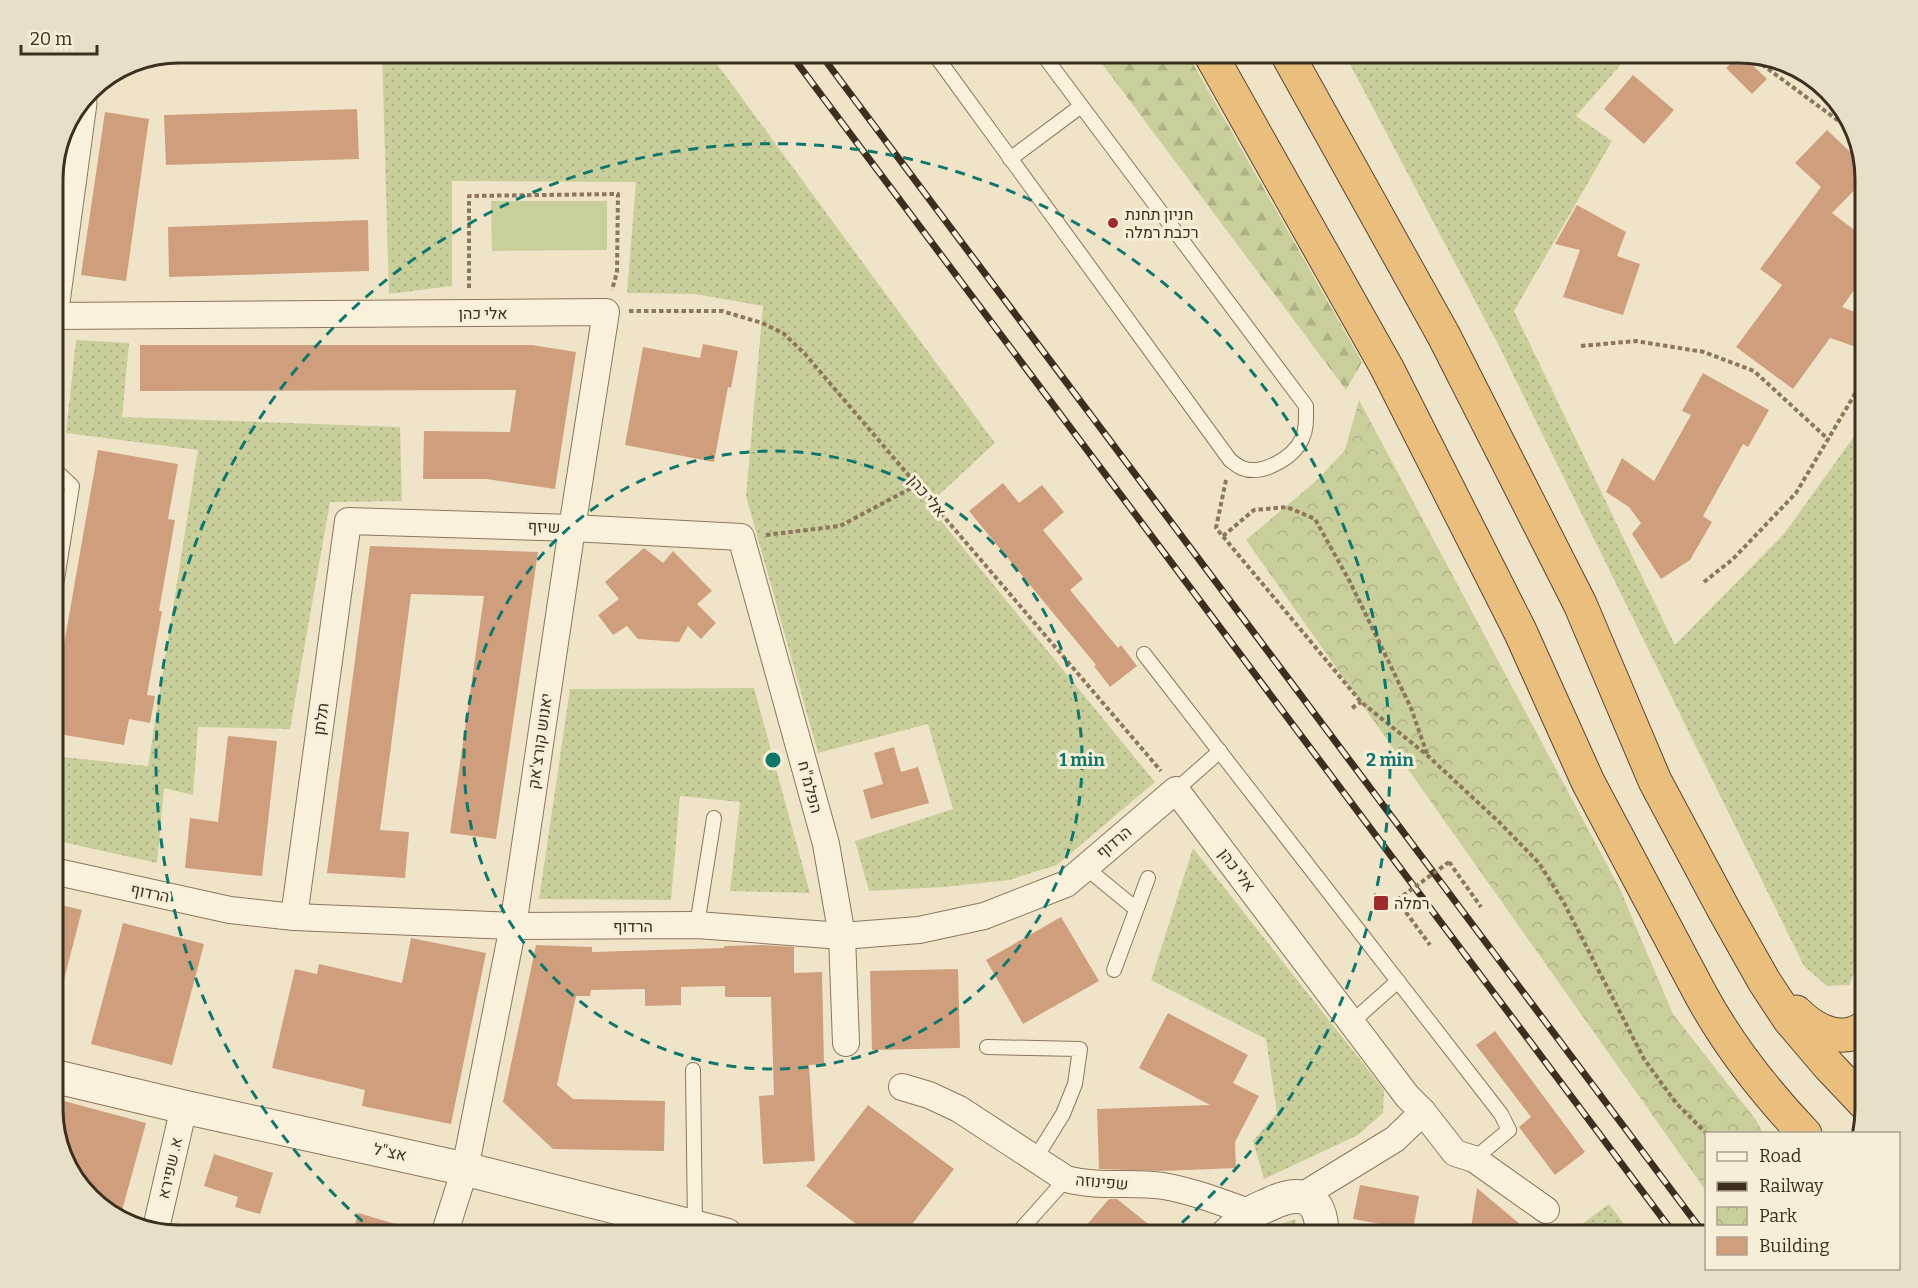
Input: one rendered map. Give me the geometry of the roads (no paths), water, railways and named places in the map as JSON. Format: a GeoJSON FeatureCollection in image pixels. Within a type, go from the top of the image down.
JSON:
{"type":"FeatureCollection","features":[{"type":"Feature","properties":{"kind":"highway"},"geometry":{"type":"LineString","coordinates":[[1215,63],[1388,368],[1520,631],[1588,782],[1701,995],[1784,1132]]}},
{"type":"Feature","properties":{"kind":"highway"},"geometry":{"type":"LineString","coordinates":[[1292,63],[1444,336],[1580,604],[1655,781],[1724,910],[1764,981],[1789,1019],[1855,1093]]}},
{"type":"Feature","properties":{"kind":"highway"},"geometry":{"type":"LineString","coordinates":[[1764,981],[1803,1020],[1822,1032],[1842,1036],[1855,1033]]}},
{"type":"Feature","properties":{"kind":"highway"},"geometry":{"type":"LineString","coordinates":[[1725,1036],[1775,1102],[1803,1132]]}},
{"type":"Feature","properties":{"kind":"street"},"geometry":{"type":"LineString","coordinates":[[63,192],[67,150]]}},
{"type":"Feature","properties":{"kind":"street","name":"אלי כהן"},"geometry":{"type":"LineString","coordinates":[[63,316],[606,312]]}},
{"type":"Feature","properties":{"kind":"street","name":"יאנוש קורצ'אק"},"geometry":{"type":"LineString","coordinates":[[447,1225],[465,1169],[513,926],[606,312]]}},
{"type":"Feature","properties":{"kind":"street","name":"שיזף"},"geometry":{"type":"LineString","coordinates":[[348,521],[572,528],[741,537]]}},
{"type":"Feature","properties":{"kind":"street","name":"תלתן"},"geometry":{"type":"LineString","coordinates":[[294,917],[348,521]]}},
{"type":"Feature","properties":{"kind":"street","name":"הפלמ\"ח"},"geometry":{"type":"LineString","coordinates":[[741,537],[826,844],[842,936],[846,1043]]}},
{"type":"Feature","properties":{"kind":"street","name":"אלי כהן"},"geometry":{"type":"LineString","coordinates":[[1176,790],[1407,1096],[1423,1112],[1455,1153],[1474,1159],[1546,1210]]}},
{"type":"Feature","properties":{"kind":"street","name":"הרדוף"},"geometry":{"type":"LineString","coordinates":[[63,873],[230,910],[294,917],[513,926],[697,926],[842,936],[919,930],[984,916],[1066,884],[1176,790]]}},
{"type":"Feature","properties":{"kind":"street","name":"אצ\"ל"},"geometry":{"type":"LineString","coordinates":[[63,1078],[465,1169],[686,1225]]}},
{"type":"Feature","properties":{"kind":"street","name":"שפינוזה"},"geometry":{"type":"LineString","coordinates":[[902,1087],[929,1095],[959,1109],[1066,1179],[1085,1184],[1162,1186],[1204,1196],[1251,1213]]}},
{"type":"Feature","properties":{"kind":"street","name":"א. שפירא"},"geometry":{"type":"LineString","coordinates":[[157,1223],[184,1107]]}},
{"type":"Feature","properties":{"kind":"street"},"geometry":{"type":"LineString","coordinates":[[1238,1225],[1251,1213],[1287,1197],[1314,1213],[1324,1190],[1335,1177],[1395,1139],[1423,1112]]}},
{"type":"Feature","properties":{"kind":"lane"},"geometry":{"type":"LineString","coordinates":[[941,63],[1230,460],[1239,467],[1249,470],[1274,464],[1288,455],[1301,441],[1307,424],[1306,406],[1049,63]]}},
{"type":"Feature","properties":{"kind":"lane"},"geometry":{"type":"LineString","coordinates":[[1010,159],[1081,106]]}},
{"type":"Feature","properties":{"kind":"lane"},"geometry":{"type":"LineString","coordinates":[[63,477],[72,486],[63,542]]}},
{"type":"Feature","properties":{"kind":"lane"},"geometry":{"type":"LineString","coordinates":[[1144,654],[1501,1114],[1509,1130],[1474,1159]]}},
{"type":"Feature","properties":{"kind":"lane"},"geometry":{"type":"LineString","coordinates":[[1176,790],[1220,751]]}},
{"type":"Feature","properties":{"kind":"lane"},"geometry":{"type":"LineString","coordinates":[[697,926],[714,818]]}},
{"type":"Feature","properties":{"kind":"lane"},"geometry":{"type":"LineString","coordinates":[[1085,867],[1136,909]]}},
{"type":"Feature","properties":{"kind":"lane"},"geometry":{"type":"LineString","coordinates":[[1114,970],[1148,878]]}},
{"type":"Feature","properties":{"kind":"lane"},"geometry":{"type":"LineString","coordinates":[[1352,1022],[1398,981]]}},
{"type":"Feature","properties":{"kind":"lane"},"geometry":{"type":"LineString","coordinates":[[987,1047],[1080,1049],[1075,1084],[1063,1114],[1035,1159]]}},
{"type":"Feature","properties":{"kind":"lane"},"geometry":{"type":"LineString","coordinates":[[693,1070],[694,1225]]}},
{"type":"Feature","properties":{"kind":"lane"},"geometry":{"type":"LineString","coordinates":[[1026,1225],[1066,1179]]}},
{"type":"Feature","properties":{"kind":"railway"},"geometry":{"type":"LineString","coordinates":[[797,63],[1668,1225]]}},
{"type":"Feature","properties":{"kind":"railway"},"geometry":{"type":"LineString","coordinates":[[827,63],[1698,1225]]}},
{"type":"Feature","properties":{"kind":"place","name":"חניון תחנת רכבת רמלה"},"geometry":{"type":"Point","coordinates":[1113,223]}},
{"type":"Feature","properties":{"kind":"place","name":"רמלה"},"geometry":{"type":"Point","coordinates":[1381,903]}}]}
